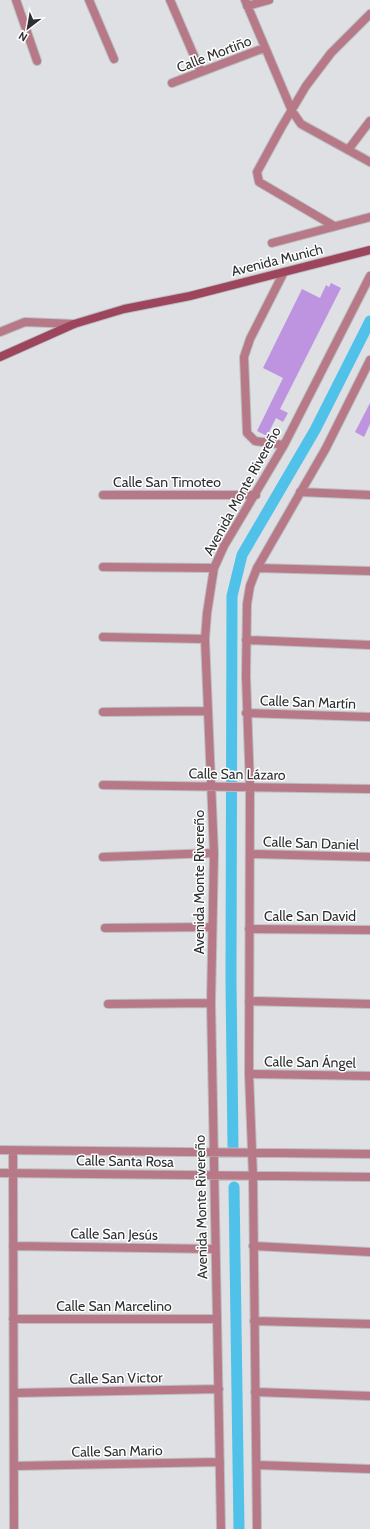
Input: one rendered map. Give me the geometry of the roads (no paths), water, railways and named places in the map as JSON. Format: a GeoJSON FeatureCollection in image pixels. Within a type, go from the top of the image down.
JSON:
{"type":"FeatureCollection","features":[{"type":"Feature","properties":{"kind":"main road","name":"Avenida Munich"},"geometry":{"type":"LineString","coordinates":[[0,357],[74,324],[124,310],[190,296],[370,250]]}},
{"type":"Feature","properties":{"kind":"street"},"geometry":{"type":"LineString","coordinates":[[16,0],[37,61]]}},
{"type":"Feature","properties":{"kind":"street"},"geometry":{"type":"LineString","coordinates":[[89,0],[114,59]]}},
{"type":"Feature","properties":{"kind":"street"},"geometry":{"type":"LineString","coordinates":[[170,0],[201,72]]}},
{"type":"Feature","properties":{"kind":"street"},"geometry":{"type":"LineString","coordinates":[[270,0],[246,3],[292,111],[301,124],[370,162]]}},
{"type":"Feature","properties":{"kind":"street"},"geometry":{"type":"LineString","coordinates":[[334,226],[259,182],[257,172],[306,86],[332,53],[370,14]]}},
{"type":"Feature","properties":{"kind":"street","name":"Calle Mortiño"},"geometry":{"type":"LineString","coordinates":[[172,83],[264,48]]}},
{"type":"Feature","properties":{"kind":"street"},"geometry":{"type":"LineString","coordinates":[[348,150],[370,121]]}},
{"type":"Feature","properties":{"kind":"street"},"geometry":{"type":"LineString","coordinates":[[272,242],[370,217]]}},
{"type":"Feature","properties":{"kind":"street"},"geometry":{"type":"LineString","coordinates":[[284,272],[250,339],[244,363],[247,433],[255,441],[284,445]]}},
{"type":"Feature","properties":{"kind":"street","name":"Avenida Monte Rivereño"},"geometry":{"type":"LineString","coordinates":[[221,1529],[214,1249],[211,1003],[214,853],[208,710],[206,639],[207,607],[214,568],[224,546],[256,495],[284,445],[370,276]]}},
{"type":"Feature","properties":{"kind":"street"},"geometry":{"type":"LineString","coordinates":[[0,332],[24,322],[74,324]]}},
{"type":"Feature","properties":{"kind":"street"},"geometry":{"type":"LineString","coordinates":[[257,1529],[253,1176],[249,1074],[250,854],[246,713],[247,612],[250,586],[257,568],[326,448],[370,360]]}},
{"type":"Feature","properties":{"kind":"street"},"geometry":{"type":"LineString","coordinates":[[300,492],[370,495]]}},
{"type":"Feature","properties":{"kind":"street","name":"Calle San Timoteo"},"geometry":{"type":"LineString","coordinates":[[103,495],[256,495]]}},
{"type":"Feature","properties":{"kind":"street"},"geometry":{"type":"LineString","coordinates":[[103,567],[214,568]]}},
{"type":"Feature","properties":{"kind":"street"},"geometry":{"type":"LineString","coordinates":[[257,568],[370,570]]}},
{"type":"Feature","properties":{"kind":"street"},"geometry":{"type":"LineString","coordinates":[[103,637],[206,639]]}},
{"type":"Feature","properties":{"kind":"street"},"geometry":{"type":"LineString","coordinates":[[246,640],[370,644]]}},
{"type":"Feature","properties":{"kind":"street"},"geometry":{"type":"LineString","coordinates":[[103,712],[208,710]]}},
{"type":"Feature","properties":{"kind":"street","name":"Calle San Martín"},"geometry":{"type":"LineString","coordinates":[[246,713],[370,716]]}},
{"type":"Feature","properties":{"kind":"street","name":"Calle San Lázaro"},"geometry":{"type":"LineString","coordinates":[[103,785],[370,789]]}},
{"type":"Feature","properties":{"kind":"street"},"geometry":{"type":"LineString","coordinates":[[103,857],[214,853]]}},
{"type":"Feature","properties":{"kind":"street","name":"Calle San Daniel"},"geometry":{"type":"LineString","coordinates":[[250,854],[370,858]]}},
{"type":"Feature","properties":{"kind":"street"},"geometry":{"type":"LineString","coordinates":[[105,928],[212,927]]}},
{"type":"Feature","properties":{"kind":"street","name":"Calle San David"},"geometry":{"type":"LineString","coordinates":[[249,929],[370,930]]}},
{"type":"Feature","properties":{"kind":"street"},"geometry":{"type":"LineString","coordinates":[[249,1001],[370,1004]]}},
{"type":"Feature","properties":{"kind":"street"},"geometry":{"type":"LineString","coordinates":[[108,1004],[211,1003]]}},
{"type":"Feature","properties":{"kind":"street","name":"Calle San Ángel"},"geometry":{"type":"LineString","coordinates":[[249,1074],[370,1076]]}},
{"type":"Feature","properties":{"kind":"street","name":"Calle Santa Rosa"},"geometry":{"type":"LineString","coordinates":[[0,1150],[370,1154]]}},
{"type":"Feature","properties":{"kind":"street"},"geometry":{"type":"LineString","coordinates":[[13,1151],[14,1529]]}},
{"type":"Feature","properties":{"kind":"street","name":"Calle Santa Rosa"},"geometry":{"type":"LineString","coordinates":[[0,1173],[370,1177]]}},
{"type":"Feature","properties":{"kind":"street","name":"Calle San Jesús"},"geometry":{"type":"LineString","coordinates":[[13,1246],[214,1249]]}},
{"type":"Feature","properties":{"kind":"street"},"geometry":{"type":"LineString","coordinates":[[253,1246],[370,1252]]}},
{"type":"Feature","properties":{"kind":"street","name":"Calle San Marcelino"},"geometry":{"type":"LineString","coordinates":[[13,1319],[216,1319]]}},
{"type":"Feature","properties":{"kind":"street"},"geometry":{"type":"LineString","coordinates":[[254,1321],[370,1324]]}},
{"type":"Feature","properties":{"kind":"street","name":"Calle San Victor"},"geometry":{"type":"LineString","coordinates":[[14,1393],[218,1390]]}},
{"type":"Feature","properties":{"kind":"street"},"geometry":{"type":"LineString","coordinates":[[255,1392],[370,1396]]}},
{"type":"Feature","properties":{"kind":"street","name":"Calle San Mario"},"geometry":{"type":"LineString","coordinates":[[14,1466],[220,1462]]}},
{"type":"Feature","properties":{"kind":"street"},"geometry":{"type":"LineString","coordinates":[[257,1465],[370,1469]]}},
{"type":"Feature","properties":{"kind":"waterway"},"geometry":{"type":"LineString","coordinates":[[233,1147],[231,981],[232,596],[242,555],[315,430],[370,321]]}},
{"type":"Feature","properties":{"kind":"waterway"},"geometry":{"type":"LineString","coordinates":[[234,1187],[239,1529]]}}]}
